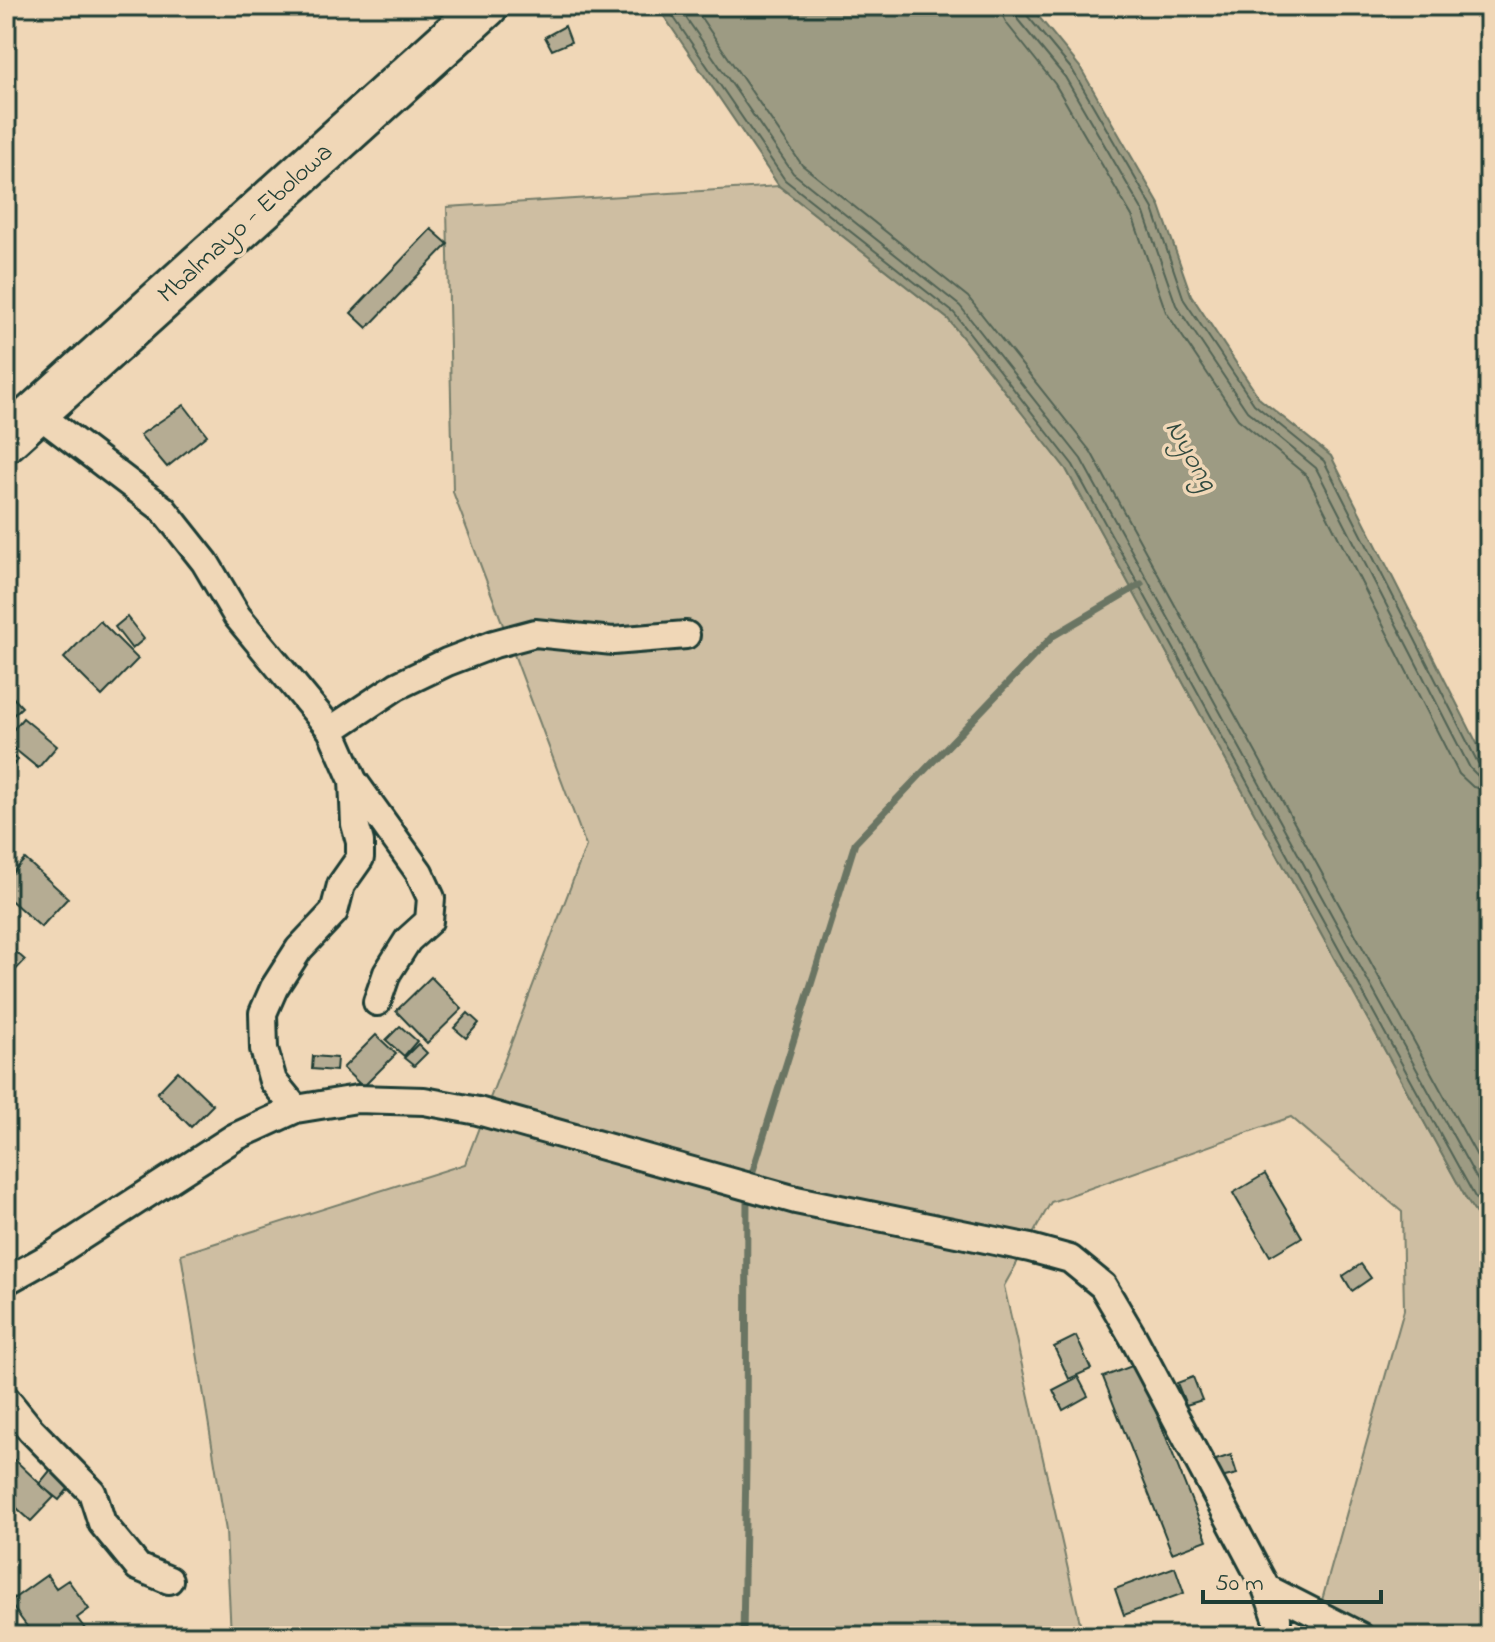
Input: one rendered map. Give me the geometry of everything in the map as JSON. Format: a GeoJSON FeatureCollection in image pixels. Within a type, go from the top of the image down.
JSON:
{"type":"FeatureCollection","features":[{"type":"Feature","properties":{"kind":"highway","name":"Mbalmayo - Ebolowa"},"geometry":{"type":"LineString","coordinates":[[6,440],[486,6]]}},
{"type":"Feature","properties":{"kind":"street"},"geometry":{"type":"LineString","coordinates":[[37,413],[163,509],[205,562],[237,616],[331,730],[353,780],[419,872],[431,898],[429,921],[408,940],[387,973],[377,1002]]}},
{"type":"Feature","properties":{"kind":"street"},"geometry":{"type":"LineString","coordinates":[[331,730],[397,686],[447,662],[535,633],[613,641],[686,635]]}},
{"type":"Feature","properties":{"kind":"street"},"geometry":{"type":"LineString","coordinates":[[296,1109],[273,1081],[264,1049],[263,1013],[274,988],[299,949],[334,912],[341,885],[360,858],[353,780]]}},
{"type":"Feature","properties":{"kind":"street"},"geometry":{"type":"LineString","coordinates":[[6,1281],[51,1256],[235,1137],[296,1109],[357,1099],[424,1101],[478,1111],[796,1200],[1070,1259],[1103,1286],[1140,1351],[1266,1588],[1277,1618],[1277,1636]]}},
{"type":"Feature","properties":{"kind":"street"},"geometry":{"type":"LineString","coordinates":[[6,1399],[31,1430],[92,1492],[102,1523],[138,1567],[169,1580]]}},
{"type":"Feature","properties":{"kind":"street"},"geometry":{"type":"LineString","coordinates":[[1266,1588],[1360,1636]]}},
{"type":"Feature","properties":{"kind":"shaded area"},"geometry":{"type":"Polygon","coordinates":[[[779,186],[948,319],[1066,469],[1468,1202],[1489,1233],[1489,1636],[1261,1636],[1313,1632],[1404,1310],[1402,1212],[1291,1117],[1051,1202],[1004,1286],[1083,1636],[231,1636],[226,1531],[181,1254],[465,1164],[586,846],[453,492],[447,207],[779,186]]]}},
{"type":"Feature","properties":{"kind":"water","name":"Nyong"},"geometry":{"type":"Polygon","coordinates":[[[657,6],[1030,6],[1080,67],[1160,206],[1191,295],[1260,399],[1331,456],[1489,767],[1489,1233],[1468,1202],[1066,469],[948,319],[779,186],[657,6]]]}},
{"type":"Feature","properties":{"kind":"building"},"geometry":{"type":"Polygon","coordinates":[[[565,26],[571,42],[552,50],[545,37],[565,26]]]}},
{"type":"Feature","properties":{"kind":"building"},"geometry":{"type":"Polygon","coordinates":[[[431,229],[448,244],[367,328],[351,313],[431,229]]]}},
{"type":"Feature","properties":{"kind":"building"},"geometry":{"type":"Polygon","coordinates":[[[184,405],[207,435],[167,467],[140,435],[184,405]]]}},
{"type":"Feature","properties":{"kind":"building"},"geometry":{"type":"Polygon","coordinates":[[[127,617],[144,639],[132,649],[115,627],[127,617]]]}},
{"type":"Feature","properties":{"kind":"building"},"geometry":{"type":"Polygon","coordinates":[[[100,621],[138,659],[102,696],[64,658],[100,621]]]}},
{"type":"Feature","properties":{"kind":"building"},"geometry":{"type":"Polygon","coordinates":[[[6,690],[22,707],[11,717],[6,712],[6,690]]]}},
{"type":"Feature","properties":{"kind":"building"},"geometry":{"type":"Polygon","coordinates":[[[23,718],[57,746],[38,768],[6,742],[23,718]]]}},
{"type":"Feature","properties":{"kind":"building"},"geometry":{"type":"Polygon","coordinates":[[[6,751],[18,760],[6,774],[6,751]]]}},
{"type":"Feature","properties":{"kind":"building"},"geometry":{"type":"Polygon","coordinates":[[[25,859],[68,898],[41,927],[6,896],[6,880],[25,859]]]}},
{"type":"Feature","properties":{"kind":"building"},"geometry":{"type":"Polygon","coordinates":[[[6,943],[25,960],[9,977],[6,974],[6,943]]]}},
{"type":"Feature","properties":{"kind":"building"},"geometry":{"type":"Polygon","coordinates":[[[431,977],[462,1009],[427,1043],[396,1011],[431,977]]]}},
{"type":"Feature","properties":{"kind":"building"},"geometry":{"type":"Polygon","coordinates":[[[468,1013],[479,1023],[466,1038],[454,1028],[468,1013]]]}},
{"type":"Feature","properties":{"kind":"building"},"geometry":{"type":"Polygon","coordinates":[[[400,1026],[417,1041],[404,1056],[386,1040],[400,1026]]]}},
{"type":"Feature","properties":{"kind":"building"},"geometry":{"type":"Polygon","coordinates":[[[376,1035],[396,1054],[363,1087],[343,1068],[376,1035]]]}},
{"type":"Feature","properties":{"kind":"building"},"geometry":{"type":"Polygon","coordinates":[[[418,1044],[427,1053],[414,1066],[404,1058],[418,1044]]]}},
{"type":"Feature","properties":{"kind":"building"},"geometry":{"type":"Polygon","coordinates":[[[313,1056],[337,1058],[336,1071],[312,1069],[313,1056]]]}},
{"type":"Feature","properties":{"kind":"building"},"geometry":{"type":"Polygon","coordinates":[[[178,1071],[213,1105],[191,1127],[157,1093],[178,1071]]]}},
{"type":"Feature","properties":{"kind":"building"},"geometry":{"type":"Polygon","coordinates":[[[1265,1174],[1302,1237],[1270,1256],[1233,1193],[1265,1174]]]}},
{"type":"Feature","properties":{"kind":"building"},"geometry":{"type":"Polygon","coordinates":[[[1361,1264],[1371,1278],[1352,1291],[1343,1276],[1361,1264]]]}},
{"type":"Feature","properties":{"kind":"building"},"geometry":{"type":"Polygon","coordinates":[[[1076,1336],[1091,1369],[1069,1379],[1054,1347],[1076,1336]]]}},
{"type":"Feature","properties":{"kind":"building"},"geometry":{"type":"Polygon","coordinates":[[[1137,1364],[1207,1540],[1172,1553],[1103,1377],[1137,1364]]]}},
{"type":"Feature","properties":{"kind":"building"},"geometry":{"type":"Polygon","coordinates":[[[1078,1377],[1088,1396],[1063,1410],[1053,1390],[1078,1377]]]}},
{"type":"Feature","properties":{"kind":"building"},"geometry":{"type":"Polygon","coordinates":[[[1193,1377],[1202,1400],[1186,1405],[1177,1383],[1193,1377]]]}},
{"type":"Feature","properties":{"kind":"building"},"geometry":{"type":"Polygon","coordinates":[[[1231,1455],[1237,1474],[1221,1478],[1216,1460],[1231,1455]]]}},
{"type":"Feature","properties":{"kind":"building"},"geometry":{"type":"Polygon","coordinates":[[[15,1460],[54,1497],[31,1521],[6,1498],[6,1469],[15,1460]]]}},
{"type":"Feature","properties":{"kind":"building"},"geometry":{"type":"Polygon","coordinates":[[[53,1467],[73,1483],[59,1500],[39,1484],[53,1467]]]}},
{"type":"Feature","properties":{"kind":"building"},"geometry":{"type":"Polygon","coordinates":[[[1175,1567],[1184,1593],[1124,1615],[1115,1589],[1175,1567]]]}},
{"type":"Feature","properties":{"kind":"building"},"geometry":{"type":"Polygon","coordinates":[[[47,1575],[56,1588],[68,1580],[89,1609],[77,1618],[88,1633],[84,1636],[34,1636],[9,1602],[47,1575]]]}},
{"type":"Feature","properties":{"kind":"waterway"},"geometry":{"type":"LineString","coordinates":[[743,1636],[747,1190],[855,843],[1053,636],[1141,584]]}}]}
